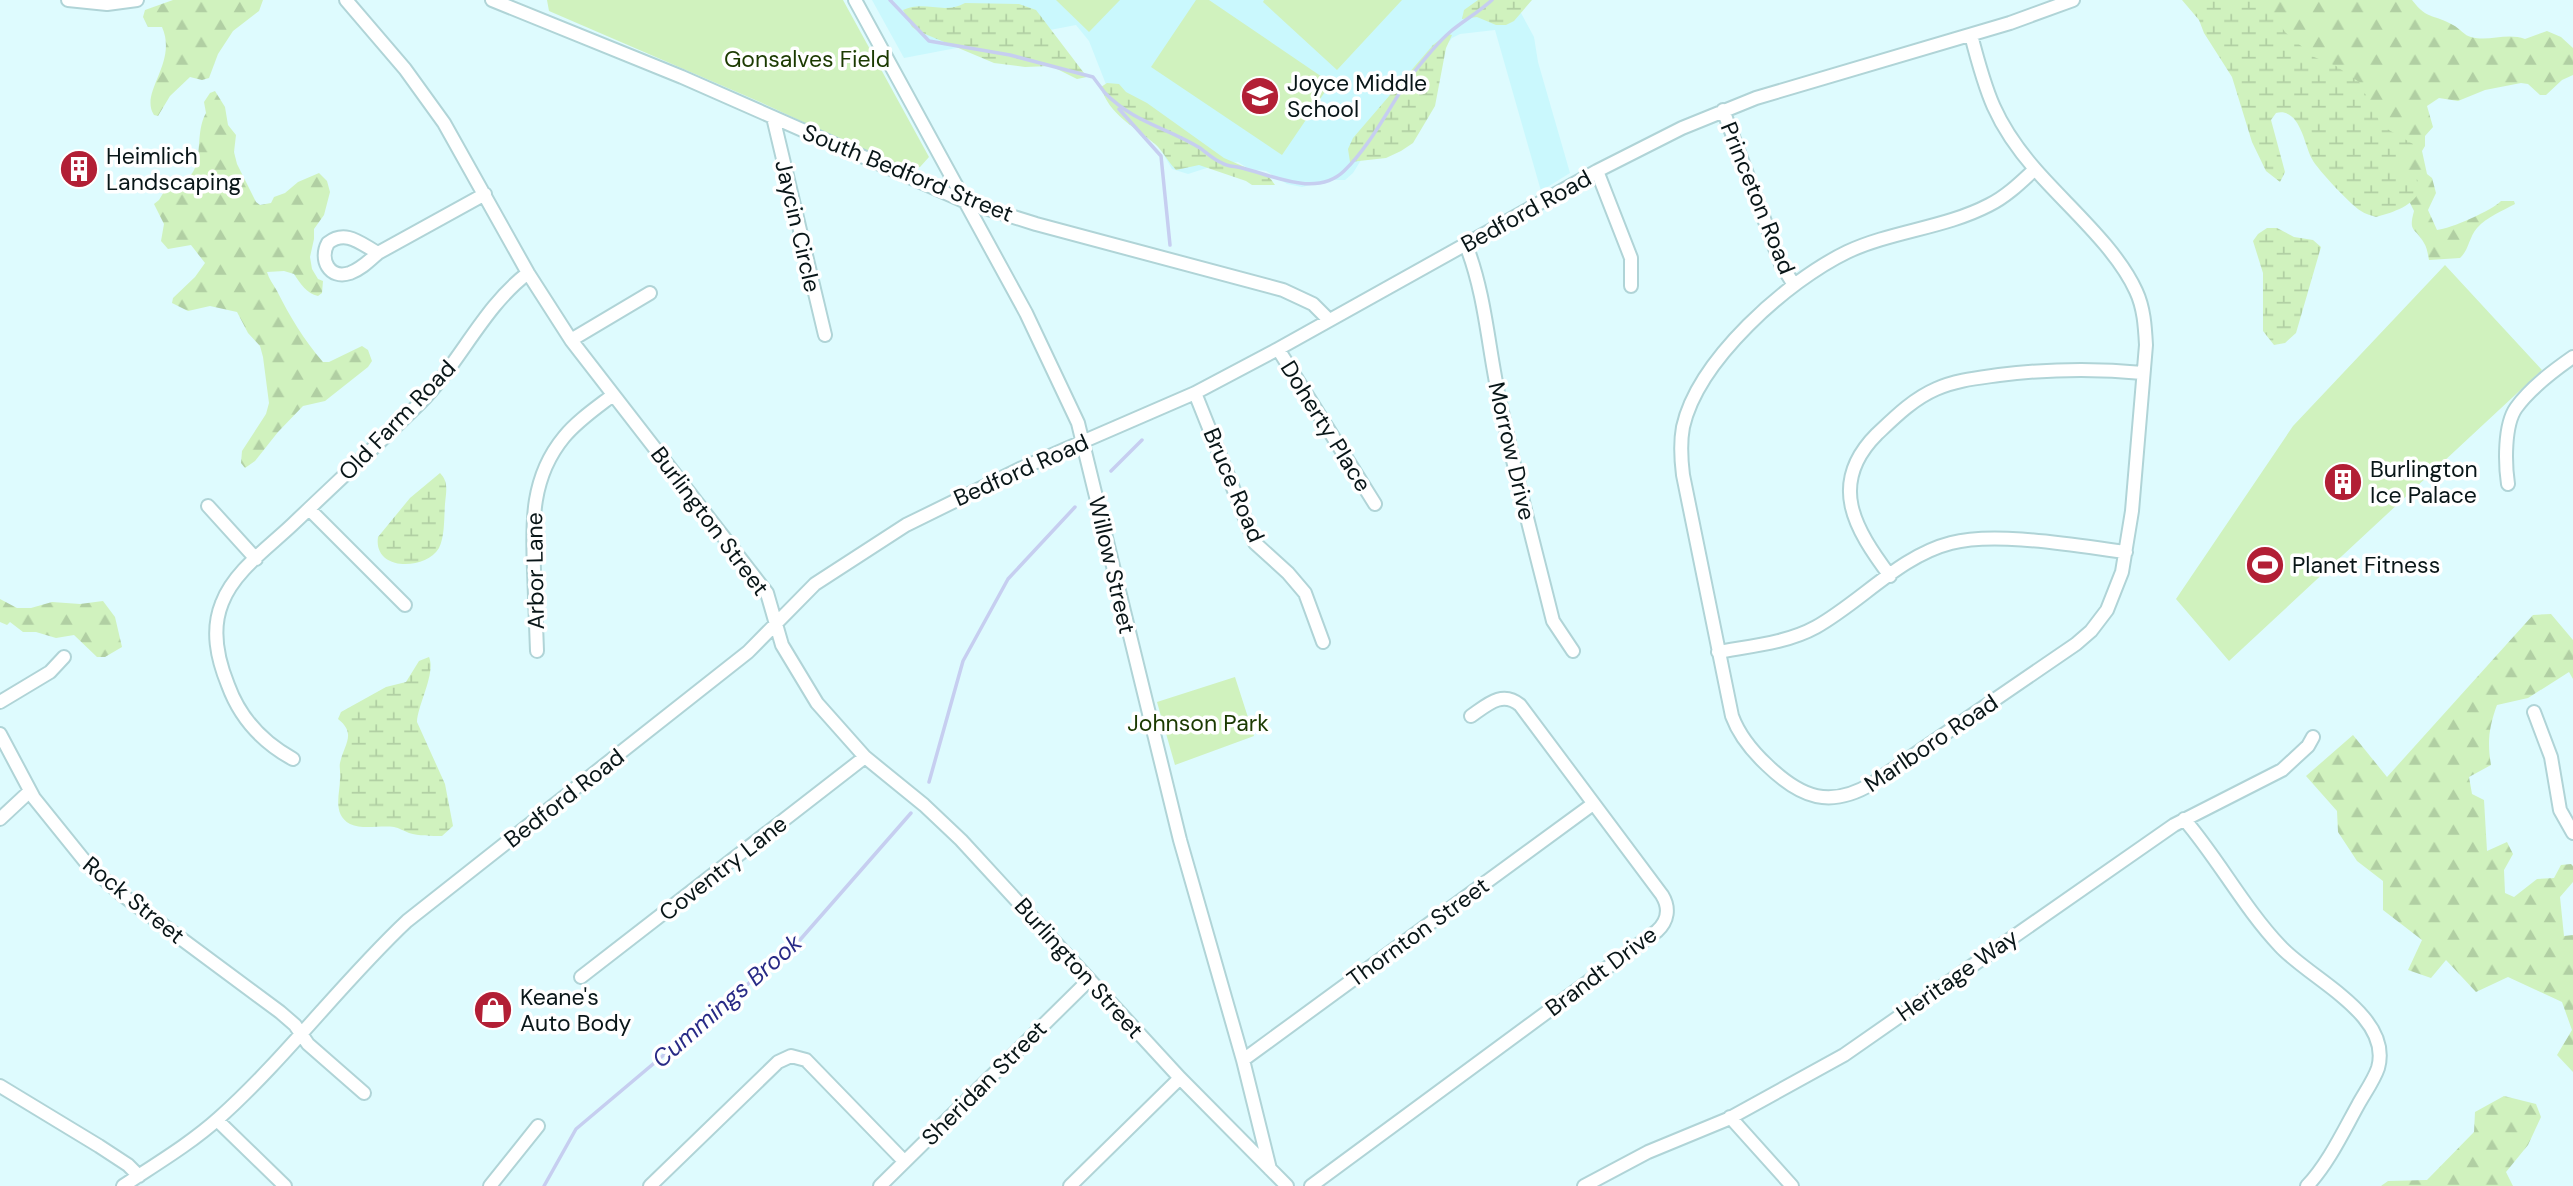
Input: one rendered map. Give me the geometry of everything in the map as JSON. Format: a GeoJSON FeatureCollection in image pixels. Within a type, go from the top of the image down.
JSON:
{"type":"FeatureCollection","features":[{"type":"Feature","properties":{"kind":"street"},"geometry":{"type":"LineString","coordinates":[[68,0],[107,4],[138,0]]}},
{"type":"Feature","properties":{"kind":"street","name":"Burlington Street"},"geometry":{"type":"LineString","coordinates":[[346,0],[405,69],[433,107],[528,273],[571,340],[765,590],[783,648],[812,696],[842,734],[865,757],[956,834],[1180,1078],[1287,1186]]}},
{"type":"Feature","properties":{"kind":"street","name":"South Bedford Street"},"geometry":{"type":"LineString","coordinates":[[492,0],[682,77],[966,202],[1036,224],[1283,290],[1313,304],[1329,320]]}},
{"type":"Feature","properties":{"kind":"street","name":"Willow Street"},"geometry":{"type":"LineString","coordinates":[[855,0],[1046,351],[1076,416],[1180,840],[1243,1060],[1270,1169]]}},
{"type":"Feature","properties":{"kind":"street","name":"Bedford Road"},"geometry":{"type":"LineString","coordinates":[[123,1186],[217,1119],[302,1035],[363,964],[407,921],[748,652],[815,584],[888,536],[960,497],[1195,393],[1670,133],[1723,110],[1788,88],[1971,35],[2073,0]]}},
{"type":"Feature","properties":{"kind":"street","name":"Marlboro Road"},"geometry":{"type":"LineString","coordinates":[[1971,35],[1987,95],[1996,116],[2035,169],[2106,247],[2140,300],[2146,345],[2126,552],[2112,601],[2102,619],[2084,637],[2050,663],[1860,791],[1824,798],[1803,793],[1780,778],[1761,759],[1735,723],[1683,475],[1683,425],[1692,401],[1723,355],[1757,316],[1794,285],[1850,251],[1938,225],[1987,206],[2012,190],[2035,169]]}},
{"type":"Feature","properties":{"kind":"street","name":"Princeton Road"},"geometry":{"type":"LineString","coordinates":[[1723,110],[1781,264],[1794,285]]}},
{"type":"Feature","properties":{"kind":"street","name":"Jaycin Circle"},"geometry":{"type":"LineString","coordinates":[[773,117],[825,335]]}},
{"type":"Feature","properties":{"kind":"street"},"geometry":{"type":"LineString","coordinates":[[1597,171],[1631,258],[1631,286]]}},
{"type":"Feature","properties":{"kind":"street"},"geometry":{"type":"LineString","coordinates":[[378,253],[485,194]]}},
{"type":"Feature","properties":{"kind":"street","name":"Morrow Drive"},"geometry":{"type":"LineString","coordinates":[[1466,245],[1486,313],[1502,412],[1553,621],[1573,651]]}},
{"type":"Feature","properties":{"kind":"street","name":"Old Farm Road"},"geometry":{"type":"LineString","coordinates":[[293,759],[271,745],[244,717],[226,682],[217,650],[218,617],[224,598],[256,559],[424,399],[508,289],[528,273]]}},
{"type":"Feature","properties":{"kind":"street"},"geometry":{"type":"LineString","coordinates":[[571,340],[650,293]]}},
{"type":"Feature","properties":{"kind":"street","name":"Doherty Place"},"geometry":{"type":"LineString","coordinates":[[1278,349],[1375,504]]}},
{"type":"Feature","properties":{"kind":"street"},"geometry":{"type":"LineString","coordinates":[[2508,484],[2507,440],[2514,410],[2539,384],[2573,357]]}},
{"type":"Feature","properties":{"kind":"street"},"geometry":{"type":"LineString","coordinates":[[1890,576],[1860,531],[1852,513],[1849,490],[1852,472],[1861,452],[1908,407],[1939,387],[1983,377],[2062,368],[2143,373]]}},
{"type":"Feature","properties":{"kind":"street","name":"Bruce Road"},"geometry":{"type":"LineString","coordinates":[[1195,393],[1256,545],[1288,573],[1305,593],[1323,642]]}},
{"type":"Feature","properties":{"kind":"street","name":"Arbor Lane"},"geometry":{"type":"LineString","coordinates":[[537,651],[533,517],[538,485],[546,464],[565,436],[580,420],[613,395]]}},
{"type":"Feature","properties":{"kind":"street"},"geometry":{"type":"LineString","coordinates":[[208,506],[256,559]]}},
{"type":"Feature","properties":{"kind":"street"},"geometry":{"type":"LineString","coordinates":[[309,509],[405,605]]}},
{"type":"Feature","properties":{"kind":"street"},"geometry":{"type":"LineString","coordinates":[[1718,652],[1776,641],[1805,632],[1828,620],[1928,551],[1949,543],[1972,539],[2039,542],[2126,552]]}},
{"type":"Feature","properties":{"kind":"street"},"geometry":{"type":"LineString","coordinates":[[0,702],[44,677],[64,657]]}},
{"type":"Feature","properties":{"kind":"street","name":"Brandt Drive"},"geometry":{"type":"LineString","coordinates":[[1311,1186],[1662,926],[1667,911],[1664,898],[1518,703],[1508,698],[1497,699],[1471,716]]}},
{"type":"Feature","properties":{"kind":"street"},"geometry":{"type":"LineString","coordinates":[[2534,712],[2552,757],[2560,810],[2573,834]]}},
{"type":"Feature","properties":{"kind":"street","name":"Rock Street"},"geometry":{"type":"LineString","coordinates":[[0,734],[30,791],[68,843],[99,876],[280,1012],[295,1025],[309,1044],[364,1093]]}},
{"type":"Feature","properties":{"kind":"street","name":"Heritage Way"},"geometry":{"type":"LineString","coordinates":[[1584,1186],[1648,1152],[1730,1118],[1844,1055],[2184,819],[2275,774],[2300,754],[2313,737]]}},
{"type":"Feature","properties":{"kind":"street","name":"Coventry Lane"},"geometry":{"type":"LineString","coordinates":[[581,977],[865,757]]}},
{"type":"Feature","properties":{"kind":"street"},"geometry":{"type":"LineString","coordinates":[[0,819],[30,791]]}},
{"type":"Feature","properties":{"kind":"street","name":"Thornton Street"},"geometry":{"type":"LineString","coordinates":[[1243,1060],[1593,804]]}},
{"type":"Feature","properties":{"kind":"street"},"geometry":{"type":"LineString","coordinates":[[2184,819],[2209,848],[2281,947],[2348,1002],[2370,1025],[2378,1038],[2378,1068],[2343,1132],[2307,1186]]}},
{"type":"Feature","properties":{"kind":"street","name":"Sheridan Street"},"geometry":{"type":"LineString","coordinates":[[880,1186],[1089,980]]}},
{"type":"Feature","properties":{"kind":"street"},"geometry":{"type":"LineString","coordinates":[[650,1186],[778,1062],[791,1056],[806,1060],[904,1161]]}},
{"type":"Feature","properties":{"kind":"street"},"geometry":{"type":"LineString","coordinates":[[1070,1186],[1180,1078]]}},
{"type":"Feature","properties":{"kind":"street"},"geometry":{"type":"LineString","coordinates":[[0,1086],[100,1146],[130,1166],[139,1176]]}},
{"type":"Feature","properties":{"kind":"street"},"geometry":{"type":"LineString","coordinates":[[1730,1118],[1792,1186]]}},
{"type":"Feature","properties":{"kind":"street"},"geometry":{"type":"LineString","coordinates":[[217,1119],[285,1186]]}},
{"type":"Feature","properties":{"kind":"street"},"geometry":{"type":"LineString","coordinates":[[496,1184],[538,1126]]}},
{"type":"Feature","properties":{"kind":"shaded area","name":"Joyce Middle School"},"geometry":{"type":"Polygon","coordinates":[[[872,0],[1514,0],[1534,37],[1538,62],[1570,173],[1541,191],[1495,30],[1460,34],[1452,38],[1353,173],[1345,180],[1331,180],[1302,187],[1287,184],[1266,171],[1249,169],[1238,162],[1216,165],[1188,174],[1172,169],[1155,140],[1107,87],[1089,41],[1076,25],[904,58],[872,0]]]}},
{"type":"Feature","properties":{"kind":"green space"},"geometry":{"type":"Polygon","coordinates":[[[173,0],[263,0],[259,11],[233,31],[218,54],[209,78],[202,80],[190,77],[170,96],[158,116],[154,115],[151,97],[163,65],[166,40],[162,27],[148,27],[143,17],[145,10],[173,0]]]}},
{"type":"Feature","properties":{"kind":"green space","name":"Gonsalves Field"},"geometry":{"type":"Polygon","coordinates":[[[547,0],[843,0],[929,157],[920,167],[905,169],[760,102],[549,11],[547,0]]]}},
{"type":"Feature","properties":{"kind":"green space"},"geometry":{"type":"Polygon","coordinates":[[[1056,0],[1120,0],[1089,32],[1056,0]]]}},
{"type":"Feature","properties":{"kind":"green space"},"geometry":{"type":"Polygon","coordinates":[[[1196,0],[1209,0],[1331,83],[1282,155],[1151,67],[1196,0]]]}},
{"type":"Feature","properties":{"kind":"green space"},"geometry":{"type":"Polygon","coordinates":[[[1402,0],[1337,70],[1263,2],[1402,0]]]}},
{"type":"Feature","properties":{"kind":"green space"},"geometry":{"type":"Polygon","coordinates":[[[1478,0],[1532,0],[1514,21],[1506,25],[1496,25],[1477,17],[1462,19],[1464,10],[1478,0]]]}},
{"type":"Feature","properties":{"kind":"green space"},"geometry":{"type":"Polygon","coordinates":[[[2182,0],[2260,0],[2286,33],[2314,57],[2336,66],[2359,82],[2382,126],[2413,144],[2415,151],[2395,165],[2395,171],[2416,177],[2421,188],[2414,199],[2396,210],[2376,217],[2361,211],[2315,164],[2296,121],[2284,113],[2276,113],[2271,120],[2285,172],[2280,182],[2266,171],[2252,142],[2232,77],[2204,33],[2199,20],[2182,0]]]}},
{"type":"Feature","properties":{"kind":"green space"},"geometry":{"type":"Polygon","coordinates":[[[2219,0],[2412,0],[2427,14],[2455,26],[2471,37],[2512,36],[2525,39],[2547,31],[2561,37],[2573,48],[2573,75],[2562,80],[2546,95],[2540,95],[2528,84],[2521,83],[2485,90],[2458,101],[2439,98],[2427,106],[2433,127],[2425,136],[2422,151],[2427,174],[2432,178],[2436,193],[2428,210],[2437,230],[2471,218],[2501,201],[2514,201],[2515,204],[2481,224],[2460,258],[2429,260],[2425,245],[2412,227],[2414,211],[2410,203],[2219,0]]]}},
{"type":"Feature","properties":{"kind":"green space"},"geometry":{"type":"Polygon","coordinates":[[[965,3],[1019,4],[1036,10],[1087,77],[1077,79],[1051,66],[1025,67],[994,63],[918,31],[912,27],[903,10],[919,6],[949,8],[965,3]]]}},
{"type":"Feature","properties":{"kind":"green space"},"geometry":{"type":"Polygon","coordinates":[[[1447,34],[1452,35],[1446,48],[1435,106],[1413,143],[1386,158],[1350,162],[1348,149],[1353,138],[1433,45],[1447,34]]]}},
{"type":"Feature","properties":{"kind":"green space"},"geometry":{"type":"Polygon","coordinates":[[[1107,83],[1119,84],[1126,92],[1147,103],[1224,158],[1270,178],[1275,185],[1252,185],[1199,165],[1176,170],[1158,147],[1116,113],[1101,87],[1107,83]]]}},
{"type":"Feature","properties":{"kind":"green space"},"geometry":{"type":"Polygon","coordinates":[[[215,91],[225,107],[228,125],[236,135],[234,152],[237,164],[256,202],[260,205],[271,203],[274,197],[285,193],[298,182],[319,173],[327,181],[330,192],[324,215],[314,229],[310,257],[312,269],[318,279],[323,281],[322,293],[318,296],[310,293],[294,274],[284,271],[267,272],[298,328],[323,362],[329,362],[362,346],[368,350],[372,361],[325,401],[303,406],[255,461],[245,468],[241,463],[242,451],[266,414],[269,403],[260,346],[248,333],[237,312],[210,306],[188,311],[172,303],[173,298],[205,263],[191,245],[168,249],[161,241],[164,224],[154,204],[168,185],[182,182],[190,176],[195,167],[206,113],[204,102],[210,93],[215,91]]]}},
{"type":"Feature","properties":{"kind":"green space"},"geometry":{"type":"Polygon","coordinates":[[[2267,228],[2277,228],[2294,237],[2313,240],[2321,247],[2296,333],[2285,343],[2274,345],[2263,331],[2263,273],[2253,241],[2267,228]]]}},
{"type":"Feature","properties":{"kind":"green space"},"geometry":{"type":"Polygon","coordinates":[[[2445,265],[2542,370],[2229,661],[2176,599],[2293,426],[2445,265]]]}},
{"type":"Feature","properties":{"kind":"green space"},"geometry":{"type":"Polygon","coordinates":[[[440,473],[445,480],[446,491],[439,548],[432,556],[412,564],[391,561],[383,556],[378,537],[410,498],[440,473]]]}},
{"type":"Feature","properties":{"kind":"green space"},"geometry":{"type":"Polygon","coordinates":[[[0,599],[17,608],[31,608],[52,602],[80,604],[103,601],[115,617],[122,647],[105,657],[97,657],[74,635],[56,638],[36,632],[23,632],[10,622],[7,625],[0,622],[0,599]]]}},
{"type":"Feature","properties":{"kind":"green space"},"geometry":{"type":"Polygon","coordinates":[[[2551,614],[2573,640],[2573,679],[2569,672],[2528,698],[2497,705],[2490,735],[2491,765],[2469,777],[2472,794],[2484,800],[2487,851],[2507,842],[2513,854],[2504,870],[2505,893],[2514,897],[2537,879],[2554,878],[2561,865],[2573,866],[2573,882],[2560,897],[2564,936],[2573,935],[2573,1072],[2557,1055],[2572,1030],[2562,1002],[2508,977],[2476,992],[2446,960],[2431,978],[2408,970],[2422,940],[2383,910],[2383,881],[2357,861],[2338,832],[2337,811],[2306,776],[2353,735],[2387,777],[2533,615],[2551,614]]]}},
{"type":"Feature","properties":{"kind":"green space"},"geometry":{"type":"Polygon","coordinates":[[[429,657],[429,680],[417,722],[445,784],[453,826],[442,836],[434,836],[413,834],[394,827],[360,827],[350,824],[341,815],[338,803],[340,763],[348,740],[347,730],[338,719],[341,712],[386,687],[406,682],[419,661],[429,657]]]}},
{"type":"Feature","properties":{"kind":"green space","name":"Johnson Park"},"geometry":{"type":"Polygon","coordinates":[[[1235,677],[1254,736],[1175,765],[1157,702],[1235,677]]]}},
{"type":"Feature","properties":{"kind":"green space"},"geometry":{"type":"Polygon","coordinates":[[[2504,1096],[2536,1104],[2541,1117],[2528,1145],[2506,1172],[2513,1186],[2381,1186],[2388,1181],[2427,1180],[2474,1132],[2475,1112],[2504,1096]]]}},
{"type":"Feature","properties":{"kind":"waterway","name":"Cummings Brook"},"geometry":{"type":"LineString","coordinates":[[890,0],[929,41],[1010,55],[1093,77],[1105,93]]}},
{"type":"Feature","properties":{"kind":"waterway"},"geometry":{"type":"LineString","coordinates":[[1104,92],[1127,111],[1200,148],[1224,164],[1294,182],[1320,183],[1333,179],[1354,160],[1429,53],[1455,28],[1492,0]]}},
{"type":"Feature","properties":{"kind":"waterway","name":"Cummings Brook"},"geometry":{"type":"LineString","coordinates":[[1119,109],[1161,156],[1170,245]]}},
{"type":"Feature","properties":{"kind":"waterway","name":"Cummings Brook"},"geometry":{"type":"LineString","coordinates":[[1111,471],[1142,440]]}},
{"type":"Feature","properties":{"kind":"waterway","name":"Cummings Brook"},"geometry":{"type":"LineString","coordinates":[[929,782],[963,661],[1008,579],[1075,507]]}},
{"type":"Feature","properties":{"kind":"waterway","name":"Cummings Brook"},"geometry":{"type":"LineString","coordinates":[[544,1186],[576,1129],[799,941],[911,813]]}},
{"type":"Feature","properties":{"kind":"place","name":"Joyce Middle School"},"geometry":{"type":"Point","coordinates":[1260,96]}},
{"type":"Feature","properties":{"kind":"place","name":"Heimlich Landscaping"},"geometry":{"type":"Point","coordinates":[79,169]}},
{"type":"Feature","properties":{"kind":"place","name":"Burlington Ice Palace"},"geometry":{"type":"Point","coordinates":[2343,482]}},
{"type":"Feature","properties":{"kind":"place","name":"Planet Fitness"},"geometry":{"type":"Point","coordinates":[2265,565]}},
{"type":"Feature","properties":{"kind":"place","name":"Keane's Auto Body"},"geometry":{"type":"Point","coordinates":[493,1010]}}]}
